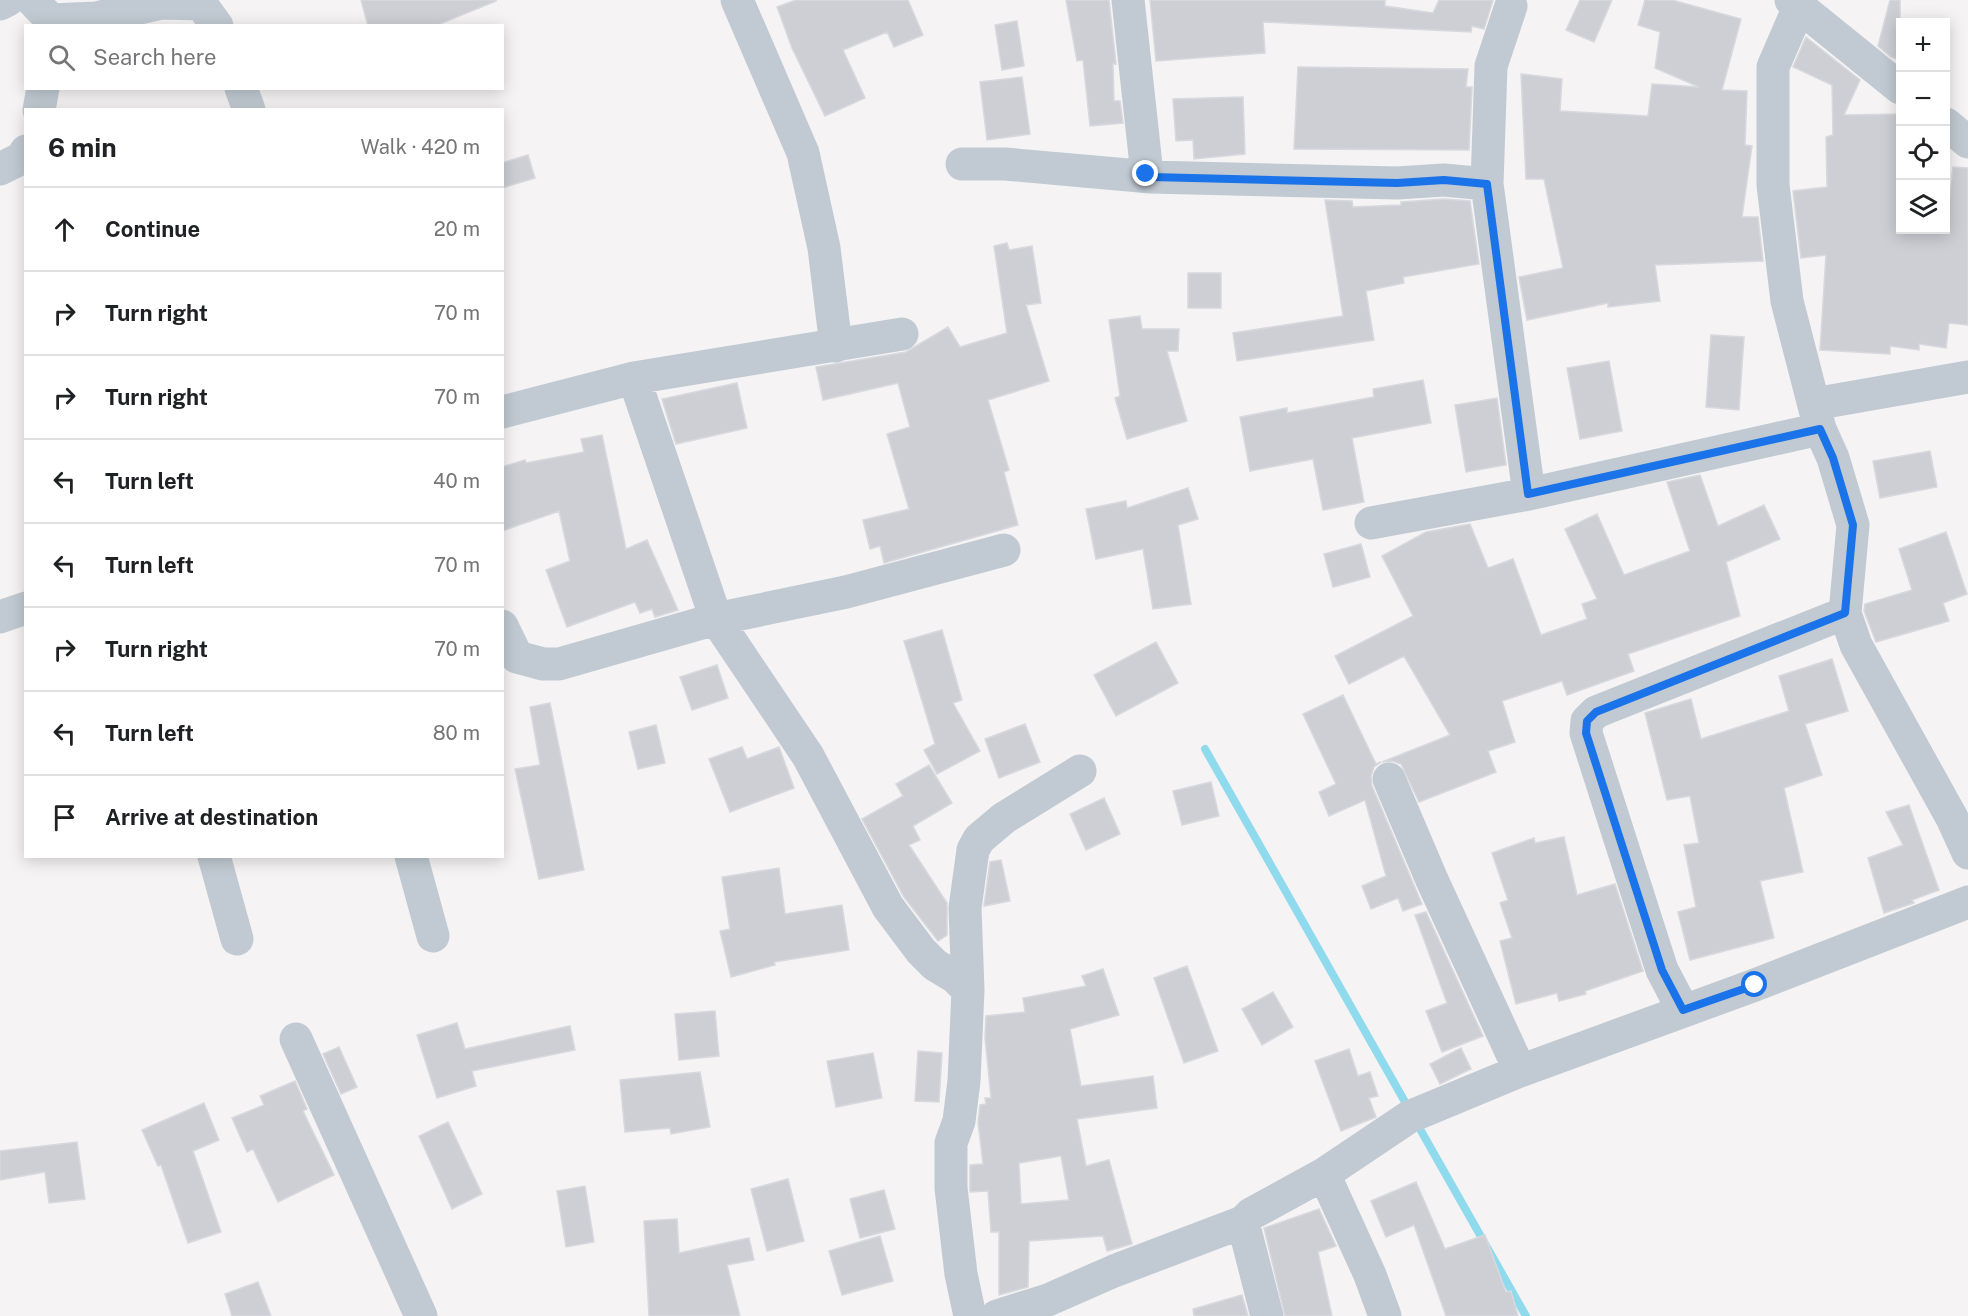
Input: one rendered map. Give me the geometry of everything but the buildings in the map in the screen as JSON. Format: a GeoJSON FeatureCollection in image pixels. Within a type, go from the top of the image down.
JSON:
{"type":"FeatureCollection","features":[{"type":"Feature","properties":{"kind":"street"},"geometry":{"type":"LineString","coordinates":[[0,4],[8,0]]}},
{"type":"Feature","properties":{"kind":"street"},"geometry":{"type":"LineString","coordinates":[[738,0],[803,153],[824,248],[836,346]]}},
{"type":"Feature","properties":{"kind":"street"},"geometry":{"type":"LineString","coordinates":[[1128,0],[1146,174]]}},
{"type":"Feature","properties":{"kind":"street"},"geometry":{"type":"LineString","coordinates":[[44,15],[96,18],[162,3],[201,4],[216,24]]}},
{"type":"Feature","properties":{"kind":"street"},"geometry":{"type":"LineString","coordinates":[[1896,85],[1795,4],[1773,67],[1773,185],[1787,301],[1817,417],[1833,458],[1853,525],[1845,613],[1856,645],[1952,818],[1968,853]]}},
{"type":"Feature","properties":{"kind":"street"},"geometry":{"type":"LineString","coordinates":[[1511,6],[1491,66],[1487,184],[1528,494]]}},
{"type":"Feature","properties":{"kind":"street"},"geometry":{"type":"LineString","coordinates":[[39,108],[43,90]]}},
{"type":"Feature","properties":{"kind":"street"},"geometry":{"type":"LineString","coordinates":[[242,90],[248,108]]}},
{"type":"Feature","properties":{"kind":"street"},"geometry":{"type":"LineString","coordinates":[[1948,126],[1968,142]]}},
{"type":"Feature","properties":{"kind":"street"},"geometry":{"type":"LineString","coordinates":[[0,169],[24,155]]}},
{"type":"Feature","properties":{"kind":"street"},"geometry":{"type":"LineString","coordinates":[[962,164],[1005,164],[1079,172],[1146,174],[1151,177],[1397,183],[1444,180],[1487,184]]}},
{"type":"Feature","properties":{"kind":"street"},"geometry":{"type":"LineString","coordinates":[[504,411],[634,378],[902,334]]}},
{"type":"Feature","properties":{"kind":"street"},"geometry":{"type":"LineString","coordinates":[[1371,523],[1528,494],[1968,377]]}},
{"type":"Feature","properties":{"kind":"street"},"geometry":{"type":"LineString","coordinates":[[634,378],[716,619],[808,756],[888,907],[928,958],[968,990]]}},
{"type":"Feature","properties":{"kind":"street"},"geometry":{"type":"LineString","coordinates":[[504,630],[517,657],[543,664],[559,664],[716,619],[846,592],[1004,550]]}},
{"type":"Feature","properties":{"kind":"street"},"geometry":{"type":"LineString","coordinates":[[0,617],[24,609]]}},
{"type":"Feature","properties":{"kind":"street"},"geometry":{"type":"LineString","coordinates":[[1683,1010],[1662,970],[1586,733],[1587,721],[1596,712],[1845,613]]}},
{"type":"Feature","properties":{"kind":"street"},"geometry":{"type":"LineString","coordinates":[[970,1316],[961,1274],[951,1188],[951,1143],[959,1121],[964,1081],[968,990],[965,908],[973,850],[980,839],[1004,818],[1080,771]]}},
{"type":"Feature","properties":{"kind":"street"},"geometry":{"type":"LineString","coordinates":[[1389,779],[1432,880],[1520,1071]]}},
{"type":"Feature","properties":{"kind":"street"},"geometry":{"type":"LineString","coordinates":[[215,858],[237,939]]}},
{"type":"Feature","properties":{"kind":"street"},"geometry":{"type":"LineString","coordinates":[[412,858],[433,936]]}},
{"type":"Feature","properties":{"kind":"street"},"geometry":{"type":"LineString","coordinates":[[997,1316],[1048,1300],[1077,1302],[1243,1222],[1251,1214],[1324,1174],[1409,1117],[1520,1071],[1968,902]]}},
{"type":"Feature","properties":{"kind":"street"},"geometry":{"type":"LineString","coordinates":[[296,1039],[421,1316]]}},
{"type":"Feature","properties":{"kind":"street"},"geometry":{"type":"LineString","coordinates":[[1324,1174],[1370,1275],[1385,1316]]}},
{"type":"Feature","properties":{"kind":"street"},"geometry":{"type":"LineString","coordinates":[[1243,1222],[1267,1316]]}},
{"type":"Feature","properties":{"kind":"waterway"},"geometry":{"type":"LineString","coordinates":[[1205,749],[1409,1109]]}},
{"type":"Feature","properties":{"kind":"waterway"},"geometry":{"type":"LineString","coordinates":[[1416,1122],[1526,1316]]}},
{"type":"Feature","properties":{"kind":"route"},"geometry":{"type":"LineString","coordinates":[[1146,174],[1151,177],[1397,183],[1444,180],[1487,184],[1528,494],[1820,429],[1833,458],[1853,525],[1845,613],[1596,712],[1587,721],[1586,733],[1662,970],[1683,1010],[1755,985]]}}]}
